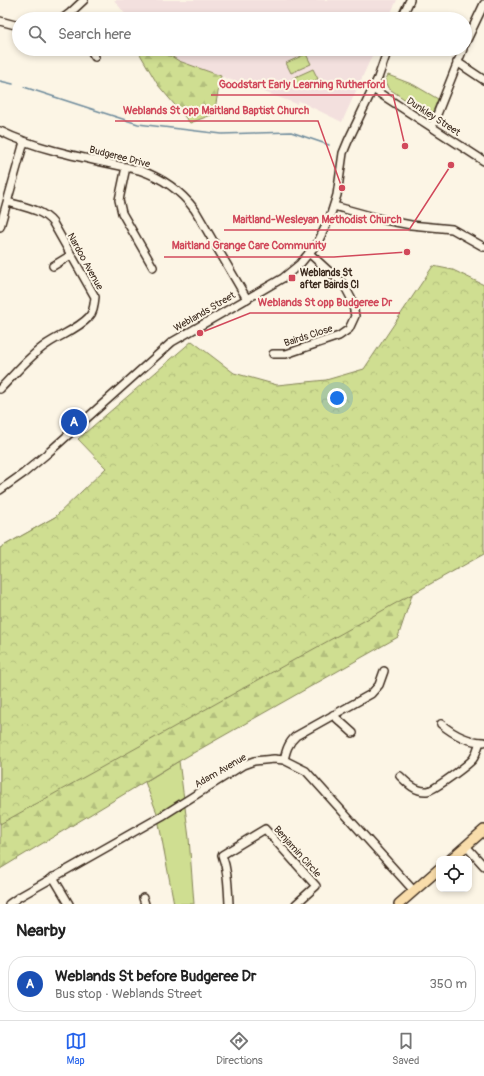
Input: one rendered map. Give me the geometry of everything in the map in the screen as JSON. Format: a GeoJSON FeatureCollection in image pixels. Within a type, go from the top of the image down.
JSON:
{"type":"FeatureCollection","features":[{"type":"Feature","properties":{"kind":"main road"},"geometry":{"type":"LineString","coordinates":[[454,856],[484,830]]}},
{"type":"Feature","properties":{"kind":"main road"},"geometry":{"type":"LineString","coordinates":[[399,904],[436,872]]}},
{"type":"Feature","properties":{"kind":"street"},"geometry":{"type":"LineString","coordinates":[[75,12],[84,0]]}},
{"type":"Feature","properties":{"kind":"street"},"geometry":{"type":"LineString","coordinates":[[404,12],[410,0]]}},
{"type":"Feature","properties":{"kind":"street"},"geometry":{"type":"LineString","coordinates":[[472,29],[484,4]]}},
{"type":"Feature","properties":{"kind":"street"},"geometry":{"type":"LineString","coordinates":[[0,21],[12,24]]}},
{"type":"Feature","properties":{"kind":"street","name":"Weblands Street"},"geometry":{"type":"LineString","coordinates":[[0,490],[24,473],[172,342],[283,278],[300,264],[325,230],[334,206],[344,153],[348,141],[373,89],[385,56]]}},
{"type":"Feature","properties":{"kind":"street"},"geometry":{"type":"LineString","coordinates":[[432,127],[460,56]]}},
{"type":"Feature","properties":{"kind":"street"},"geometry":{"type":"LineString","coordinates":[[457,62],[484,80]]}},
{"type":"Feature","properties":{"kind":"street","name":"Dunkley Street"},"geometry":{"type":"LineString","coordinates":[[373,89],[484,161]]}},
{"type":"Feature","properties":{"kind":"street","name":"Budgeree Drive"},"geometry":{"type":"LineString","coordinates":[[0,131],[24,142],[126,167],[160,178],[187,199],[195,210],[246,298]]}},
{"type":"Feature","properties":{"kind":"street"},"geometry":{"type":"LineString","coordinates":[[0,227],[24,142]]}},
{"type":"Feature","properties":{"kind":"street"},"geometry":{"type":"LineString","coordinates":[[126,167],[120,200],[122,213],[153,267]]}},
{"type":"Feature","properties":{"kind":"street","name":"Nardoo Avenue"},"geometry":{"type":"LineString","coordinates":[[0,389],[34,354],[46,344],[83,322],[90,316],[94,307],[95,297],[53,223],[47,216],[39,211],[8,202]]}},
{"type":"Feature","properties":{"kind":"street"},"geometry":{"type":"LineString","coordinates":[[334,206],[385,220],[411,225],[452,229],[484,247]]}},
{"type":"Feature","properties":{"kind":"street","name":"Bairds Close"},"geometry":{"type":"LineString","coordinates":[[273,354],[286,354],[339,336],[350,329],[355,316],[352,300],[344,285],[309,253]]}},
{"type":"Feature","properties":{"kind":"street"},"geometry":{"type":"LineString","coordinates":[[53,266],[71,255]]}},
{"type":"Feature","properties":{"kind":"street"},"geometry":{"type":"LineString","coordinates":[[284,760],[291,740],[371,694],[379,685],[384,671]]}},
{"type":"Feature","properties":{"kind":"street"},"geometry":{"type":"LineString","coordinates":[[333,715],[353,733]]}},
{"type":"Feature","properties":{"kind":"street"},"geometry":{"type":"LineString","coordinates":[[400,776],[419,790],[428,791],[438,786],[473,759],[482,742],[462,738],[453,734],[441,724]]}},
{"type":"Feature","properties":{"kind":"street","name":"Adam Avenue"},"geometry":{"type":"LineString","coordinates":[[9,904],[53,877],[168,812],[243,765],[265,759],[284,760],[306,771],[414,891]]}},
{"type":"Feature","properties":{"kind":"street","name":"Benjamin Circle"},"geometry":{"type":"LineString","coordinates":[[229,904],[227,876],[222,855],[265,829],[316,886],[296,904]]}},
{"type":"Feature","properties":{"kind":"street"},"geometry":{"type":"LineString","coordinates":[[466,846],[484,866]]}},
{"type":"Feature","properties":{"kind":"street"},"geometry":{"type":"LineString","coordinates":[[53,877],[69,904]]}},
{"type":"Feature","properties":{"kind":"shaded area"},"geometry":{"type":"Polygon","coordinates":[[[114,0],[397,0],[391,12],[123,12],[114,0]]]}},
{"type":"Feature","properties":{"kind":"shaded area"},"geometry":{"type":"Polygon","coordinates":[[[171,56],[372,56],[342,122],[299,101],[297,104],[179,61],[171,56]]]}},
{"type":"Feature","properties":{"kind":"green space"},"geometry":{"type":"Polygon","coordinates":[[[141,56],[171,56],[179,61],[221,76],[214,114],[190,123],[158,85],[141,56]]]}},
{"type":"Feature","properties":{"kind":"green space"},"geometry":{"type":"Polygon","coordinates":[[[302,56],[307,56],[311,64],[291,73],[286,63],[302,56]]]}},
{"type":"Feature","properties":{"kind":"green space"},"geometry":{"type":"Polygon","coordinates":[[[313,69],[318,79],[298,88],[293,78],[313,69]]]}},
{"type":"Feature","properties":{"kind":"green space"},"geometry":{"type":"Polygon","coordinates":[[[388,75],[414,85],[438,99],[432,114],[428,115],[388,88],[385,81],[388,75]]]}},
{"type":"Feature","properties":{"kind":"green space"},"geometry":{"type":"Polygon","coordinates":[[[433,266],[453,270],[484,285],[484,554],[0,824],[0,548],[55,517],[106,468],[78,439],[192,341],[234,373],[277,385],[326,380],[364,369],[433,266]]]}},
{"type":"Feature","properties":{"kind":"green space"},"geometry":{"type":"Polygon","coordinates":[[[55,517],[412,595],[398,637],[179,761],[0,869],[0,548],[55,517]]]}},
{"type":"Feature","properties":{"kind":"green space"},"geometry":{"type":"Polygon","coordinates":[[[179,761],[189,838],[194,904],[174,904],[157,813],[145,782],[179,761]]]}},
{"type":"Feature","properties":{"kind":"waterway"},"geometry":{"type":"LineString","coordinates":[[0,81],[13,84]]}},
{"type":"Feature","properties":{"kind":"waterway"},"geometry":{"type":"LineString","coordinates":[[24,87],[138,124],[222,134],[291,132],[329,145]]}},
{"type":"Feature","properties":{"kind":"place","name":"Goodstart Early Learning Rutherford"},"geometry":{"type":"Point","coordinates":[405,146]}},
{"type":"Feature","properties":{"kind":"place","name":"Maitland-Wesleyan Methodist Church"},"geometry":{"type":"Point","coordinates":[451,165]}},
{"type":"Feature","properties":{"kind":"place","name":"Weblands St opp Maitland Baptist Church"},"geometry":{"type":"Point","coordinates":[342,188]}},
{"type":"Feature","properties":{"kind":"place","name":"Maitland Grange Care Community"},"geometry":{"type":"Point","coordinates":[407,252]}},
{"type":"Feature","properties":{"kind":"place","name":"Weblands St after Bairds Cl"},"geometry":{"type":"Point","coordinates":[292,278]}},
{"type":"Feature","properties":{"kind":"place","name":"Weblands St opp Budgeree Dr"},"geometry":{"type":"Point","coordinates":[200,333]}},
{"type":"Feature","properties":{"kind":"place","name":"Weblands St before Budgeree Dr"},"geometry":{"type":"Point","coordinates":[74,422]}}]}
